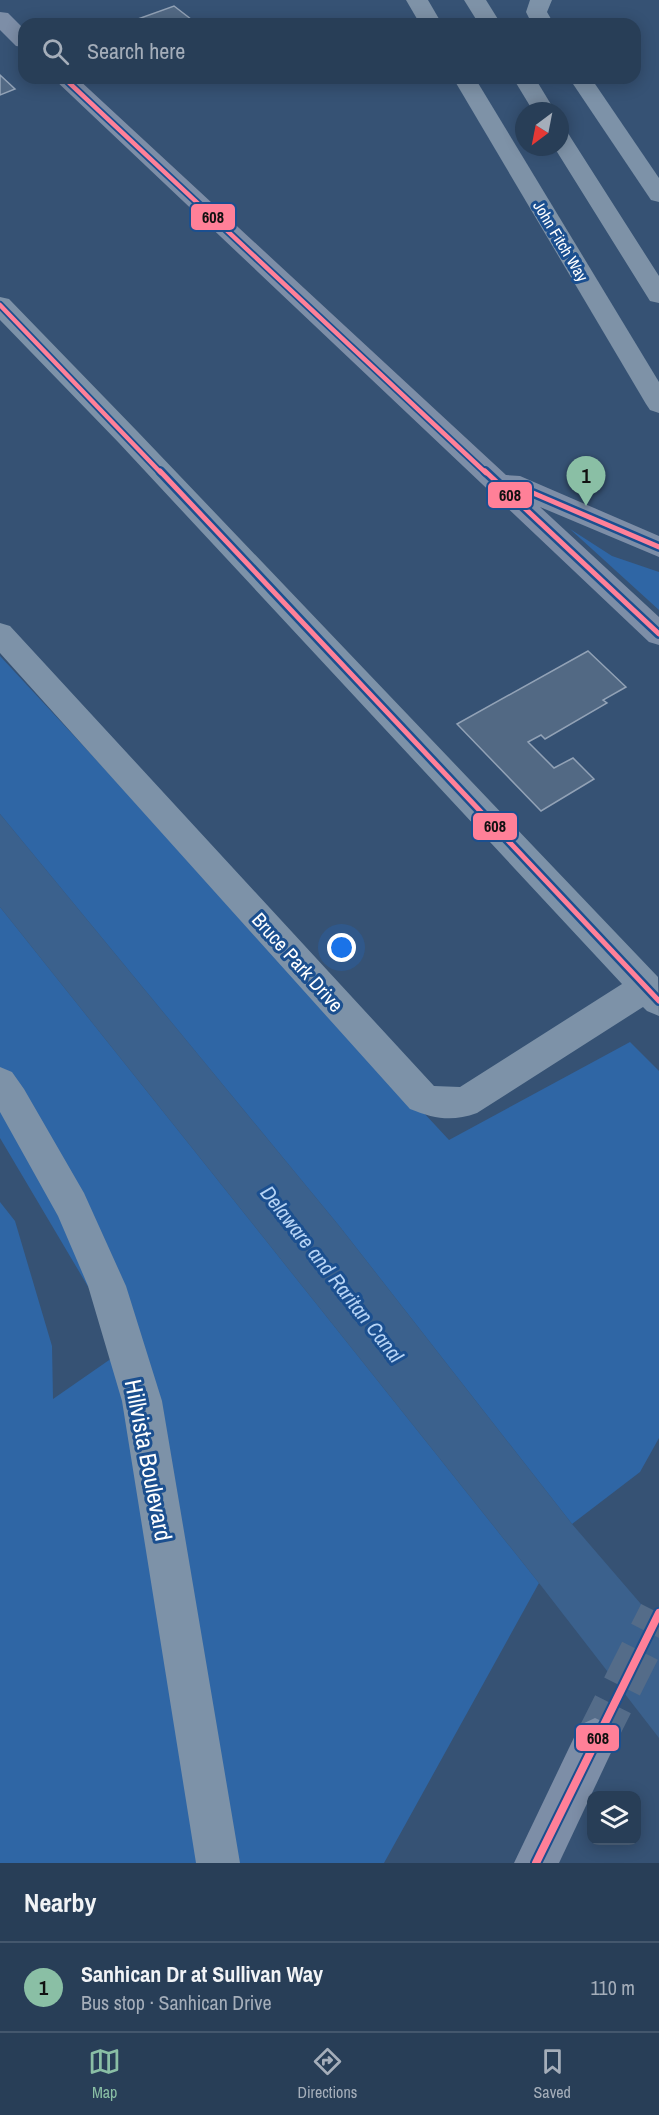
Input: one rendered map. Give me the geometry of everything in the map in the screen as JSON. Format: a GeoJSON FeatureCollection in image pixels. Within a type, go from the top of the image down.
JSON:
{"type":"FeatureCollection","features":[{"type":"Feature","properties":{"kind":"highway"},"geometry":{"type":"LineString","coordinates":[[417,0],[428,18]]}},
{"type":"Feature","properties":{"kind":"highway"},"geometry":{"type":"LineString","coordinates":[[475,0],[486,18]]}},
{"type":"Feature","properties":{"kind":"highway","name":"John Fitch Way"},"geometry":{"type":"LineString","coordinates":[[468,84],[659,404]]}},
{"type":"Feature","properties":{"kind":"highway"},"geometry":{"type":"LineString","coordinates":[[528,84],[539,102]]}},
{"type":"Feature","properties":{"kind":"highway"},"geometry":{"type":"LineString","coordinates":[[569,152],[659,295]]}},
{"type":"Feature","properties":{"kind":"main road"},"geometry":{"type":"LineString","coordinates":[[0,18],[18,34]]}},
{"type":"Feature","properties":{"kind":"main road"},"geometry":{"type":"LineString","coordinates":[[70,84],[659,634]]}},
{"type":"Feature","properties":{"kind":"main road"},"geometry":{"type":"LineString","coordinates":[[490,474],[659,547]]}},
{"type":"Feature","properties":{"kind":"main road"},"geometry":{"type":"LineString","coordinates":[[536,1863],[596,1740]]}},
{"type":"Feature","properties":{"kind":"street"},"geometry":{"type":"LineString","coordinates":[[540,18],[535,8],[541,0]]}},
{"type":"Feature","properties":{"kind":"street"},"geometry":{"type":"LineString","coordinates":[[584,84],[659,195]]}},
{"type":"Feature","properties":{"kind":"street"},"geometry":{"type":"LineString","coordinates":[[0,305],[128,436],[652,994]]}},
{"type":"Feature","properties":{"kind":"street","name":"Bruce Park Drive"},"geometry":{"type":"LineString","coordinates":[[0,634],[422,1098],[438,1105],[460,1104],[652,994]]}},
{"type":"Feature","properties":{"kind":"street","name":"Hillvista Boulevard"},"geometry":{"type":"LineString","coordinates":[[0,1083],[12,1100],[71,1205],[107,1286],[142,1401],[219,1863]]}},
{"type":"Feature","properties":{"kind":"shaded area"},"geometry":{"type":"Polygon","coordinates":[[[570,529],[612,556],[659,572],[659,610],[570,529]]]}},
{"type":"Feature","properties":{"kind":"shaded area"},"geometry":{"type":"Polygon","coordinates":[[[0,656],[449,1140],[630,1042],[659,1071],[659,1438],[640,1472],[572,1524],[340,1227],[0,814],[0,656]]]}},
{"type":"Feature","properties":{"kind":"shaded area"},"geometry":{"type":"Polygon","coordinates":[[[0,907],[539,1583],[384,1863],[0,1863],[0,1202],[15,1221],[52,1346],[53,1399],[125,1349],[0,1138],[0,907]]]}},
{"type":"Feature","properties":{"kind":"water","name":"Delaware and Raritan Canal"},"geometry":{"type":"Polygon","coordinates":[[[0,814],[340,1227],[572,1524],[659,1625],[659,1738],[539,1583],[0,907],[0,814]]]}},
{"type":"Feature","properties":{"kind":"building"},"geometry":{"type":"Polygon","coordinates":[[[174,6],[190,18],[141,18],[174,6]]]}},
{"type":"Feature","properties":{"kind":"building"},"geometry":{"type":"Polygon","coordinates":[[[0,75],[15,89],[0,95],[0,75]]]}},
{"type":"Feature","properties":{"kind":"building"},"geometry":{"type":"Polygon","coordinates":[[[588,651],[626,687],[603,700],[607,703],[545,739],[541,735],[528,742],[554,768],[573,758],[594,779],[541,811],[457,724],[588,651]]]}},
{"type":"Feature","properties":{"kind":"tunnel"},"geometry":{"type":"LineString","coordinates":[[595,1740],[659,1613]]}},
{"type":"Feature","properties":{"kind":"transit line","name":"608"},"geometry":{"type":"LineString","coordinates":[[70,84],[659,634]]}},
{"type":"Feature","properties":{"kind":"transit line","name":"608"},"geometry":{"type":"LineString","coordinates":[[0,305],[128,437],[659,1001]]}},
{"type":"Feature","properties":{"kind":"transit line","name":"608"},"geometry":{"type":"LineString","coordinates":[[533,493],[659,547]]}},
{"type":"Feature","properties":{"kind":"transit line","name":"608"},"geometry":{"type":"LineString","coordinates":[[536,1863],[659,1613]]}},
{"type":"Feature","properties":{"kind":"place","name":"Sanhican Dr at Sullivan Way"},"geometry":{"type":"Point","coordinates":[586,506]}}]}
